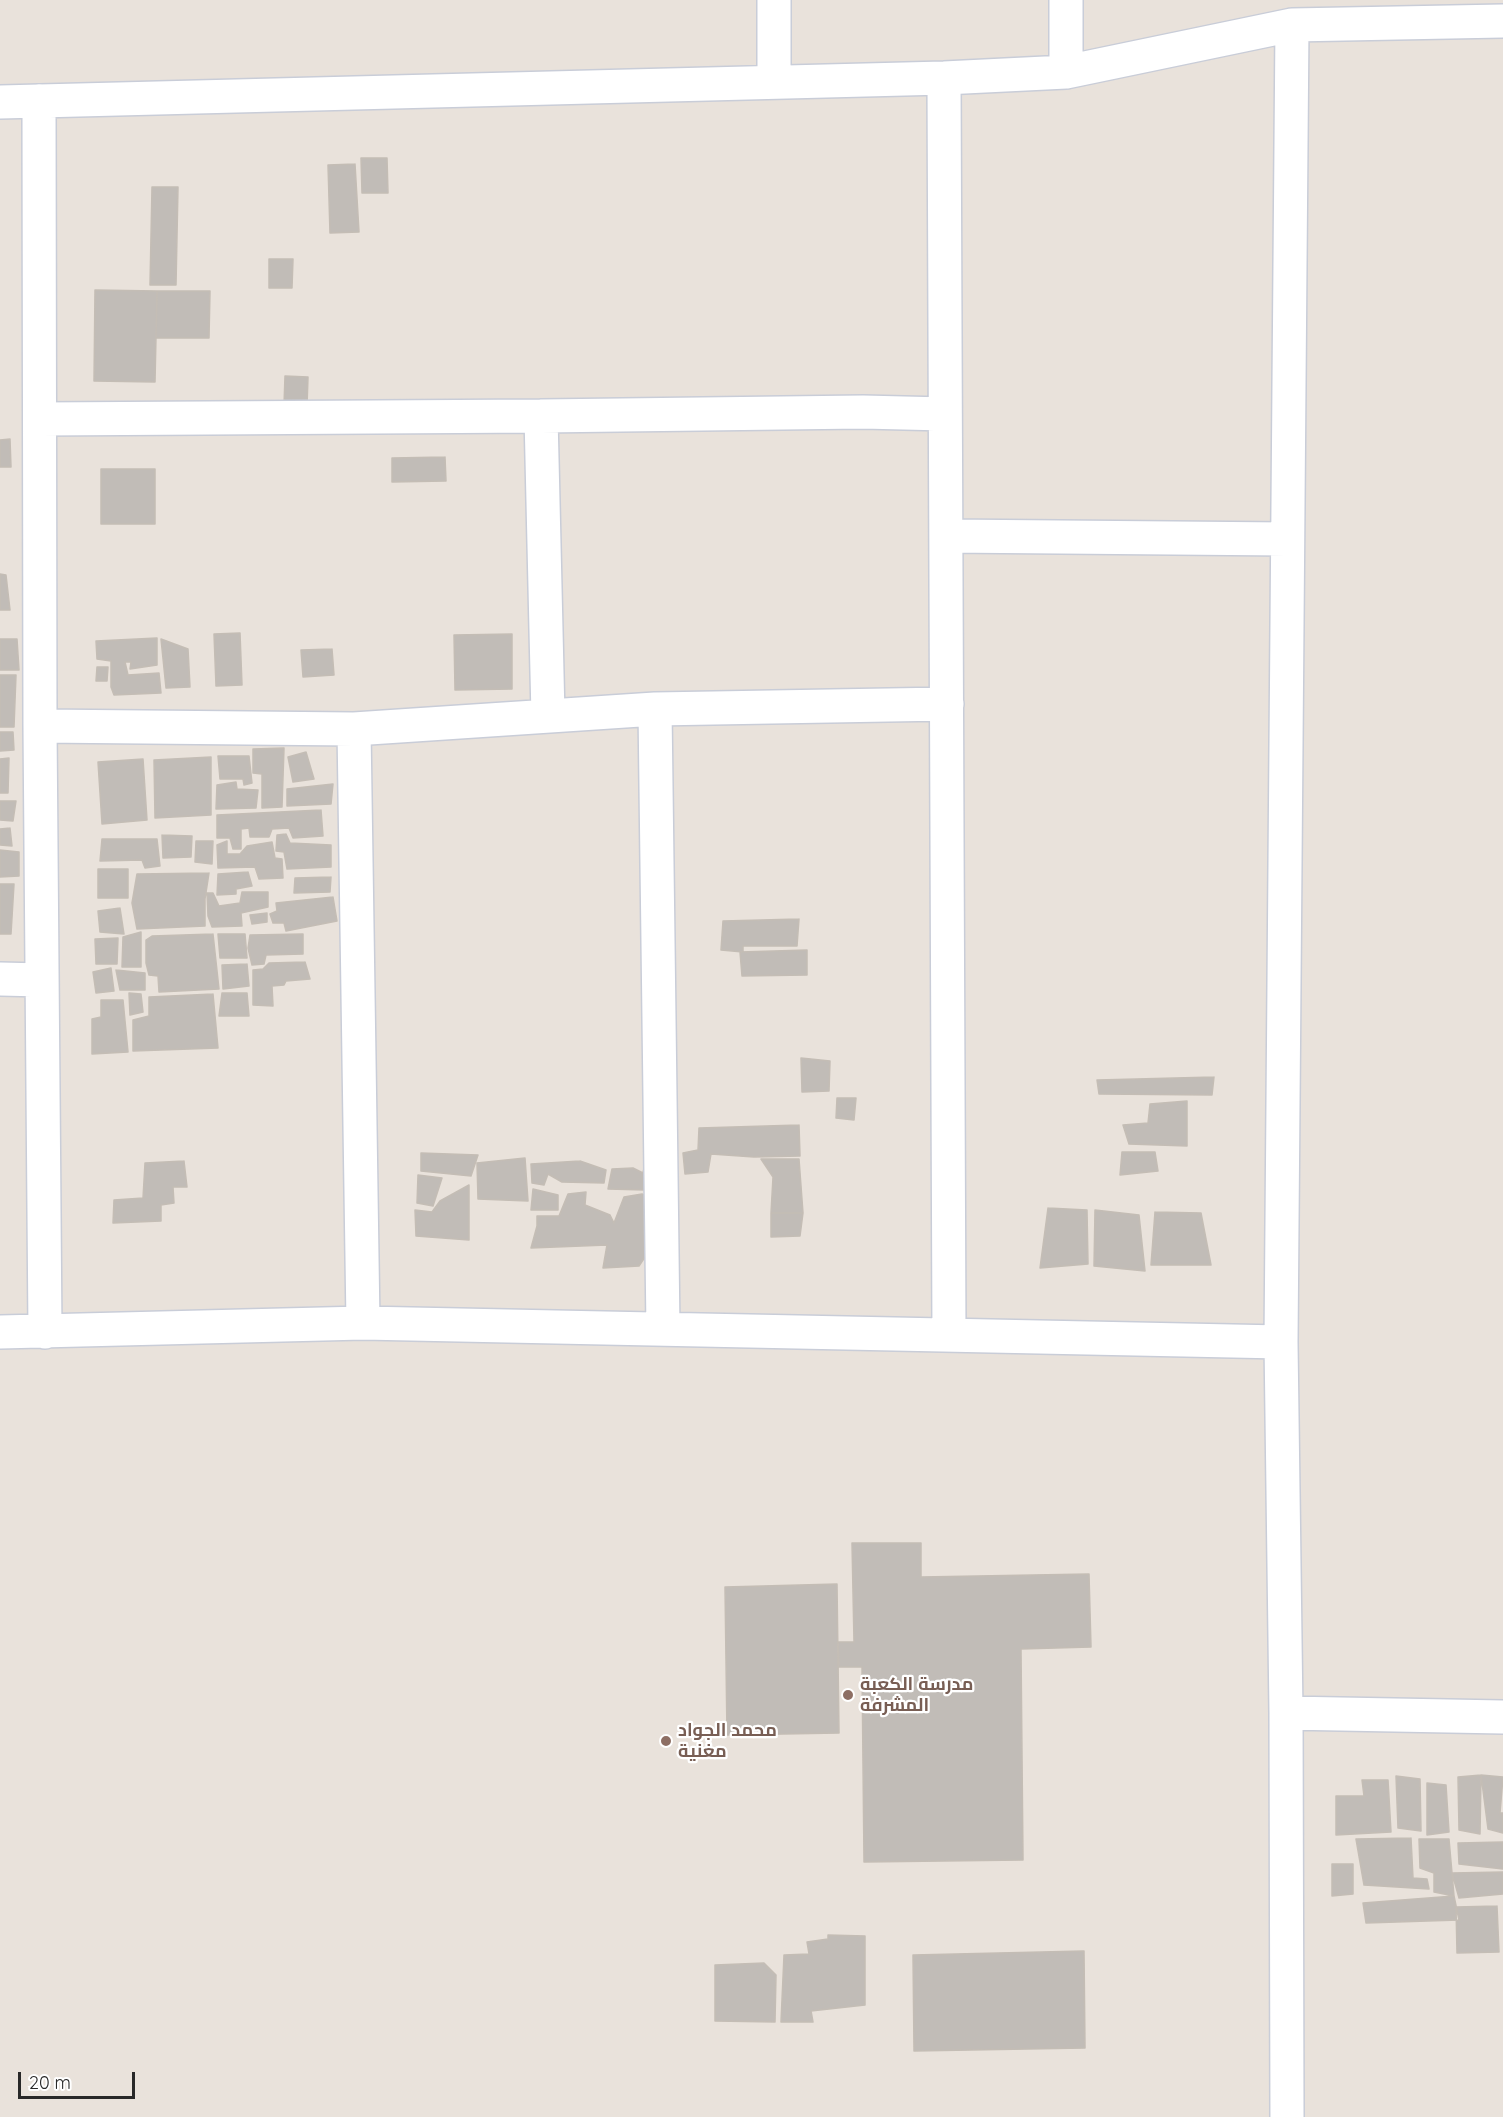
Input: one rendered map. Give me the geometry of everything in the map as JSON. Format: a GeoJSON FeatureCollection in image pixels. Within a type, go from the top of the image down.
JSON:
{"type":"FeatureCollection","features":[{"type":"Feature","properties":{"kind":"street"},"geometry":{"type":"LineString","coordinates":[[774,0],[774,82]]}},
{"type":"Feature","properties":{"kind":"street"},"geometry":{"type":"LineString","coordinates":[[1066,0],[1066,72]]}},
{"type":"Feature","properties":{"kind":"street"},"geometry":{"type":"LineString","coordinates":[[0,102],[944,78],[1066,72],[1292,25],[1503,21]]}},
{"type":"Feature","properties":{"kind":"street"},"geometry":{"type":"LineString","coordinates":[[1287,2117],[1286,1713],[1281,1342],[1292,25]]}},
{"type":"Feature","properties":{"kind":"street"},"geometry":{"type":"LineString","coordinates":[[944,78],[949,1335]]}},
{"type":"Feature","properties":{"kind":"street"},"geometry":{"type":"LineString","coordinates":[[39,102],[40,726],[45,1332]]}},
{"type":"Feature","properties":{"kind":"street"},"geometry":{"type":"LineString","coordinates":[[40,419],[863,412],[945,414]]}},
{"type":"Feature","properties":{"kind":"street"},"geometry":{"type":"LineString","coordinates":[[541,416],[548,716]]}},
{"type":"Feature","properties":{"kind":"street"},"geometry":{"type":"LineString","coordinates":[[946,536],[1287,539]]}},
{"type":"Feature","properties":{"kind":"street"},"geometry":{"type":"LineString","coordinates":[[40,726],[354,729],[655,709],[947,704]]}},
{"type":"Feature","properties":{"kind":"street"},"geometry":{"type":"LineString","coordinates":[[655,709],[663,1329]]}},
{"type":"Feature","properties":{"kind":"street"},"geometry":{"type":"LineString","coordinates":[[354,729],[363,1323]]}},
{"type":"Feature","properties":{"kind":"street"},"geometry":{"type":"LineString","coordinates":[[0,979],[42,980]]}},
{"type":"Feature","properties":{"kind":"street"},"geometry":{"type":"LineString","coordinates":[[0,1332],[363,1323],[1281,1342]]}},
{"type":"Feature","properties":{"kind":"street"},"geometry":{"type":"LineString","coordinates":[[1286,1713],[1503,1717]]}},
{"type":"Feature","properties":{"kind":"building"},"geometry":{"type":"Polygon","coordinates":[[[361,158],[387,158],[388,193],[362,193],[361,158]]]}},
{"type":"Feature","properties":{"kind":"building"},"geometry":{"type":"Polygon","coordinates":[[[355,164],[359,232],[330,233],[328,165],[355,164]]]}},
{"type":"Feature","properties":{"kind":"building"},"geometry":{"type":"Polygon","coordinates":[[[152,187],[178,187],[176,285],[150,285],[152,187]]]}},
{"type":"Feature","properties":{"kind":"building"},"geometry":{"type":"Polygon","coordinates":[[[269,259],[293,259],[292,288],[269,288],[269,259]]]}},
{"type":"Feature","properties":{"kind":"building"},"geometry":{"type":"Polygon","coordinates":[[[95,290],[157,291],[155,382],[94,381],[95,290]]]}},
{"type":"Feature","properties":{"kind":"building"},"geometry":{"type":"Polygon","coordinates":[[[157,291],[210,291],[209,338],[156,338],[157,291]]]}},
{"type":"Feature","properties":{"kind":"building"},"geometry":{"type":"Polygon","coordinates":[[[285,376],[308,377],[307,406],[284,405],[285,376]]]}},
{"type":"Feature","properties":{"kind":"building"},"geometry":{"type":"Polygon","coordinates":[[[10,439],[11,467],[0,467],[0,440],[10,439]]]}},
{"type":"Feature","properties":{"kind":"building"},"geometry":{"type":"Polygon","coordinates":[[[445,457],[446,481],[392,482],[392,458],[445,457]]]}},
{"type":"Feature","properties":{"kind":"building"},"geometry":{"type":"Polygon","coordinates":[[[101,469],[155,469],[155,524],[101,524],[101,469]]]}},
{"type":"Feature","properties":{"kind":"building"},"geometry":{"type":"Polygon","coordinates":[[[0,574],[6,575],[10,610],[0,610],[0,574]]]}},
{"type":"Feature","properties":{"kind":"building"},"geometry":{"type":"Polygon","coordinates":[[[240,633],[242,685],[216,686],[214,634],[240,633]]]}},
{"type":"Feature","properties":{"kind":"building"},"geometry":{"type":"Polygon","coordinates":[[[512,634],[512,689],[455,690],[454,635],[512,634]]]}},
{"type":"Feature","properties":{"kind":"building"},"geometry":{"type":"Polygon","coordinates":[[[157,638],[157,665],[130,669],[131,662],[125,662],[128,675],[159,673],[161,693],[114,695],[111,687],[111,661],[97,659],[96,641],[157,638]]]}},
{"type":"Feature","properties":{"kind":"building"},"geometry":{"type":"Polygon","coordinates":[[[0,639],[17,639],[19,670],[0,670],[0,639]]]}},
{"type":"Feature","properties":{"kind":"building"},"geometry":{"type":"Polygon","coordinates":[[[161,639],[188,649],[190,687],[166,688],[161,639]]]}},
{"type":"Feature","properties":{"kind":"building"},"geometry":{"type":"Polygon","coordinates":[[[332,649],[334,675],[303,677],[301,650],[332,649]]]}},
{"type":"Feature","properties":{"kind":"building"},"geometry":{"type":"Polygon","coordinates":[[[97,667],[108,667],[107,681],[96,681],[97,667]]]}},
{"type":"Feature","properties":{"kind":"building"},"geometry":{"type":"Polygon","coordinates":[[[0,675],[16,675],[14,727],[0,727],[0,675]]]}},
{"type":"Feature","properties":{"kind":"building"},"geometry":{"type":"Polygon","coordinates":[[[0,732],[13,732],[14,750],[0,751],[0,732]]]}},
{"type":"Feature","properties":{"kind":"building"},"geometry":{"type":"Polygon","coordinates":[[[284,748],[282,807],[262,808],[262,774],[253,773],[253,749],[284,748]]]}},
{"type":"Feature","properties":{"kind":"building"},"geometry":{"type":"Polygon","coordinates":[[[306,752],[314,779],[293,782],[288,757],[306,752]]]}},
{"type":"Feature","properties":{"kind":"building"},"geometry":{"type":"Polygon","coordinates":[[[218,756],[249,756],[252,783],[244,785],[243,779],[220,779],[218,756]]]}},
{"type":"Feature","properties":{"kind":"building"},"geometry":{"type":"Polygon","coordinates":[[[211,757],[211,815],[155,818],[154,760],[211,757]]]}},
{"type":"Feature","properties":{"kind":"building"},"geometry":{"type":"Polygon","coordinates":[[[9,758],[8,793],[0,793],[0,759],[9,758]]]}},
{"type":"Feature","properties":{"kind":"building"},"geometry":{"type":"Polygon","coordinates":[[[143,759],[147,820],[102,824],[98,762],[143,759]]]}},
{"type":"Feature","properties":{"kind":"building"},"geometry":{"type":"Polygon","coordinates":[[[236,782],[237,789],[258,790],[256,808],[216,809],[217,785],[236,782]]]}},
{"type":"Feature","properties":{"kind":"building"},"geometry":{"type":"Polygon","coordinates":[[[333,784],[331,804],[287,806],[287,789],[333,784]]]}},
{"type":"Feature","properties":{"kind":"building"},"geometry":{"type":"Polygon","coordinates":[[[0,801],[16,801],[13,821],[0,820],[0,801]]]}},
{"type":"Feature","properties":{"kind":"building"},"geometry":{"type":"Polygon","coordinates":[[[321,810],[323,836],[293,838],[289,828],[272,829],[269,837],[250,837],[249,828],[241,829],[241,849],[233,849],[230,838],[217,838],[217,815],[321,810]]]}},
{"type":"Feature","properties":{"kind":"building"},"geometry":{"type":"Polygon","coordinates":[[[10,828],[12,846],[0,845],[0,829],[10,828]]]}},
{"type":"Feature","properties":{"kind":"building"},"geometry":{"type":"Polygon","coordinates":[[[286,834],[290,843],[331,845],[331,867],[287,869],[284,852],[276,851],[277,835],[286,834]]]}},
{"type":"Feature","properties":{"kind":"building"},"geometry":{"type":"Polygon","coordinates":[[[162,835],[192,836],[191,857],[163,858],[162,835]]]}},
{"type":"Feature","properties":{"kind":"building"},"geometry":{"type":"Polygon","coordinates":[[[102,839],[157,839],[160,866],[145,868],[142,860],[100,861],[102,839]]]}},
{"type":"Feature","properties":{"kind":"building"},"geometry":{"type":"Polygon","coordinates":[[[196,841],[213,841],[212,864],[195,862],[196,841]]]}},
{"type":"Feature","properties":{"kind":"building"},"geometry":{"type":"Polygon","coordinates":[[[227,841],[227,854],[240,854],[247,846],[272,842],[275,858],[282,859],[283,878],[259,879],[255,867],[218,868],[217,845],[227,841]]]}},
{"type":"Feature","properties":{"kind":"building"},"geometry":{"type":"Polygon","coordinates":[[[0,850],[19,852],[19,876],[0,877],[0,850]]]}},
{"type":"Feature","properties":{"kind":"building"},"geometry":{"type":"Polygon","coordinates":[[[98,869],[128,869],[128,898],[98,898],[98,869]]]}},
{"type":"Feature","properties":{"kind":"building"},"geometry":{"type":"Polygon","coordinates":[[[248,872],[252,886],[236,889],[236,894],[217,895],[218,874],[248,872]]]}},
{"type":"Feature","properties":{"kind":"building"},"geometry":{"type":"Polygon","coordinates":[[[209,873],[205,899],[205,926],[137,929],[132,903],[137,874],[209,873]]]}},
{"type":"Feature","properties":{"kind":"building"},"geometry":{"type":"Polygon","coordinates":[[[331,877],[330,892],[294,893],[295,878],[331,877]]]}},
{"type":"Feature","properties":{"kind":"building"},"geometry":{"type":"Polygon","coordinates":[[[0,884],[14,884],[11,934],[0,934],[0,884]]]}},
{"type":"Feature","properties":{"kind":"building"},"geometry":{"type":"Polygon","coordinates":[[[242,892],[268,892],[268,907],[241,913],[242,926],[212,927],[208,916],[207,893],[213,893],[219,906],[240,903],[242,892]]]}},
{"type":"Feature","properties":{"kind":"building"},"geometry":{"type":"Polygon","coordinates":[[[333,897],[337,921],[286,931],[284,923],[273,923],[270,914],[277,911],[276,903],[333,897]]]}},
{"type":"Feature","properties":{"kind":"building"},"geometry":{"type":"Polygon","coordinates":[[[120,908],[124,934],[100,932],[98,911],[120,908]]]}},
{"type":"Feature","properties":{"kind":"building"},"geometry":{"type":"Polygon","coordinates":[[[267,913],[267,922],[252,924],[250,915],[267,913]]]}},
{"type":"Feature","properties":{"kind":"building"},"geometry":{"type":"Polygon","coordinates":[[[799,919],[797,946],[743,946],[743,952],[721,950],[723,921],[799,919]]]}},
{"type":"Feature","properties":{"kind":"building"},"geometry":{"type":"Polygon","coordinates":[[[141,932],[141,967],[122,967],[123,937],[141,932]]]}},
{"type":"Feature","properties":{"kind":"building"},"geometry":{"type":"Polygon","coordinates":[[[213,934],[219,989],[159,992],[158,976],[149,975],[146,963],[146,940],[152,936],[213,934]]]}},
{"type":"Feature","properties":{"kind":"building"},"geometry":{"type":"Polygon","coordinates":[[[218,934],[245,934],[247,958],[220,958],[218,934]]]}},
{"type":"Feature","properties":{"kind":"building"},"geometry":{"type":"Polygon","coordinates":[[[303,934],[303,954],[266,955],[264,964],[252,965],[248,948],[250,935],[303,934]]]}},
{"type":"Feature","properties":{"kind":"building"},"geometry":{"type":"Polygon","coordinates":[[[118,938],[117,964],[96,964],[95,939],[118,938]]]}},
{"type":"Feature","properties":{"kind":"building"},"geometry":{"type":"Polygon","coordinates":[[[807,950],[807,975],[742,976],[740,952],[807,950]]]}},
{"type":"Feature","properties":{"kind":"building"},"geometry":{"type":"Polygon","coordinates":[[[305,962],[310,979],[286,981],[284,985],[272,986],[273,1006],[253,1005],[253,970],[263,969],[269,963],[305,962]]]}},
{"type":"Feature","properties":{"kind":"building"},"geometry":{"type":"Polygon","coordinates":[[[247,964],[249,986],[223,989],[222,965],[247,964]]]}},
{"type":"Feature","properties":{"kind":"building"},"geometry":{"type":"Polygon","coordinates":[[[111,968],[114,991],[96,993],[93,972],[111,968]]]}},
{"type":"Feature","properties":{"kind":"building"},"geometry":{"type":"Polygon","coordinates":[[[116,970],[145,973],[145,990],[120,990],[116,970]]]}},
{"type":"Feature","properties":{"kind":"building"},"geometry":{"type":"Polygon","coordinates":[[[129,993],[141,994],[143,1012],[130,1015],[129,993]]]}},
{"type":"Feature","properties":{"kind":"building"},"geometry":{"type":"Polygon","coordinates":[[[222,993],[247,993],[249,1016],[219,1016],[222,993]]]}},
{"type":"Feature","properties":{"kind":"building"},"geometry":{"type":"Polygon","coordinates":[[[213,994],[218,1048],[133,1051],[133,1020],[149,1016],[149,997],[213,994]]]}},
{"type":"Feature","properties":{"kind":"building"},"geometry":{"type":"Polygon","coordinates":[[[101,1000],[123,1000],[128,1052],[92,1054],[92,1019],[101,1017],[101,1000]]]}},
{"type":"Feature","properties":{"kind":"building"},"geometry":{"type":"Polygon","coordinates":[[[801,1058],[830,1061],[829,1091],[802,1092],[801,1058]]]}},
{"type":"Feature","properties":{"kind":"building"},"geometry":{"type":"Polygon","coordinates":[[[1214,1077],[1212,1095],[1099,1094],[1097,1080],[1214,1077]]]}},
{"type":"Feature","properties":{"kind":"building"},"geometry":{"type":"Polygon","coordinates":[[[837,1098],[856,1098],[854,1120],[836,1118],[837,1098]]]}},
{"type":"Feature","properties":{"kind":"building"},"geometry":{"type":"Polygon","coordinates":[[[1187,1101],[1187,1146],[1129,1144],[1123,1125],[1148,1123],[1150,1104],[1187,1101]]]}},
{"type":"Feature","properties":{"kind":"building"},"geometry":{"type":"Polygon","coordinates":[[[799,1125],[800,1156],[754,1157],[711,1154],[708,1172],[685,1174],[683,1153],[698,1150],[699,1128],[799,1125]]]}},
{"type":"Feature","properties":{"kind":"building"},"geometry":{"type":"Polygon","coordinates":[[[1122,1152],[1155,1152],[1158,1171],[1120,1175],[1122,1152]]]}},
{"type":"Feature","properties":{"kind":"building"},"geometry":{"type":"Polygon","coordinates":[[[421,1153],[478,1155],[471,1176],[421,1171],[421,1153]]]}},
{"type":"Feature","properties":{"kind":"building"},"geometry":{"type":"Polygon","coordinates":[[[647,1154],[645,1190],[608,1189],[612,1169],[633,1168],[643,1173],[647,1154]]]}},
{"type":"Feature","properties":{"kind":"building"},"geometry":{"type":"Polygon","coordinates":[[[525,1158],[528,1201],[478,1199],[477,1163],[525,1158]]]}},
{"type":"Feature","properties":{"kind":"building"},"geometry":{"type":"Polygon","coordinates":[[[761,1159],[799,1159],[803,1213],[771,1213],[773,1177],[761,1159]]]}},
{"type":"Feature","properties":{"kind":"building"},"geometry":{"type":"Polygon","coordinates":[[[184,1161],[187,1187],[173,1187],[174,1203],[161,1205],[161,1221],[113,1223],[114,1200],[143,1198],[145,1163],[184,1161]]]}},
{"type":"Feature","properties":{"kind":"building"},"geometry":{"type":"Polygon","coordinates":[[[580,1161],[606,1170],[604,1183],[562,1182],[548,1174],[544,1185],[532,1183],[531,1164],[580,1161]]]}},
{"type":"Feature","properties":{"kind":"building"},"geometry":{"type":"Polygon","coordinates":[[[418,1175],[442,1178],[433,1206],[417,1203],[418,1175]]]}},
{"type":"Feature","properties":{"kind":"building"},"geometry":{"type":"Polygon","coordinates":[[[469,1185],[469,1240],[416,1236],[415,1210],[432,1212],[440,1201],[469,1185]]]}},
{"type":"Feature","properties":{"kind":"building"},"geometry":{"type":"Polygon","coordinates":[[[533,1189],[558,1195],[558,1210],[531,1210],[533,1189]]]}},
{"type":"Feature","properties":{"kind":"building"},"geometry":{"type":"Polygon","coordinates":[[[586,1192],[585,1205],[610,1215],[614,1223],[624,1197],[642,1194],[653,1198],[655,1242],[639,1266],[603,1268],[607,1245],[531,1248],[537,1226],[537,1216],[559,1216],[568,1194],[586,1192]]]}},
{"type":"Feature","properties":{"kind":"building"},"geometry":{"type":"Polygon","coordinates":[[[1048,1208],[1087,1210],[1088,1264],[1040,1268],[1048,1208]]]}},
{"type":"Feature","properties":{"kind":"building"},"geometry":{"type":"Polygon","coordinates":[[[1095,1210],[1139,1215],[1145,1271],[1094,1266],[1095,1210]]]}},
{"type":"Feature","properties":{"kind":"building"},"geometry":{"type":"Polygon","coordinates":[[[1155,1212],[1201,1213],[1211,1265],[1151,1265],[1155,1212]]]}},
{"type":"Feature","properties":{"kind":"building"},"geometry":{"type":"Polygon","coordinates":[[[771,1213],[803,1213],[800,1236],[771,1237],[771,1213]]]}},
{"type":"Feature","properties":{"kind":"building"},"geometry":{"type":"Polygon","coordinates":[[[852,1543],[921,1543],[921,1577],[1089,1574],[1091,1647],[1021,1649],[1023,1860],[864,1862],[862,1667],[839,1667],[838,1642],[854,1642],[852,1543]]]}},
{"type":"Feature","properties":{"kind":"building"},"geometry":{"type":"Polygon","coordinates":[[[837,1584],[839,1733],[727,1735],[725,1587],[837,1584]]]}},
{"type":"Feature","properties":{"kind":"building"},"geometry":{"type":"Polygon","coordinates":[[[1481,1775],[1480,1834],[1459,1830],[1458,1777],[1481,1775]]]}},
{"type":"Feature","properties":{"kind":"building"},"geometry":{"type":"Polygon","coordinates":[[[1481,1775],[1503,1777],[1500,1813],[1503,1813],[1503,1833],[1488,1829],[1481,1775]]]}},
{"type":"Feature","properties":{"kind":"building"},"geometry":{"type":"Polygon","coordinates":[[[1396,1776],[1420,1779],[1421,1831],[1398,1828],[1396,1776]]]}},
{"type":"Feature","properties":{"kind":"building"},"geometry":{"type":"Polygon","coordinates":[[[1362,1780],[1388,1780],[1391,1832],[1336,1835],[1336,1796],[1364,1796],[1362,1780]]]}},
{"type":"Feature","properties":{"kind":"building"},"geometry":{"type":"Polygon","coordinates":[[[1427,1783],[1446,1785],[1449,1832],[1427,1835],[1427,1783]]]}},
{"type":"Feature","properties":{"kind":"building"},"geometry":{"type":"Polygon","coordinates":[[[1411,1838],[1413,1878],[1427,1879],[1429,1889],[1364,1885],[1356,1839],[1411,1838]]]}},
{"type":"Feature","properties":{"kind":"building"},"geometry":{"type":"Polygon","coordinates":[[[1419,1839],[1449,1839],[1454,1896],[1434,1892],[1434,1873],[1420,1868],[1419,1839]]]}},
{"type":"Feature","properties":{"kind":"building"},"geometry":{"type":"Polygon","coordinates":[[[1503,1842],[1503,1869],[1459,1864],[1458,1843],[1503,1842]]]}},
{"type":"Feature","properties":{"kind":"building"},"geometry":{"type":"Polygon","coordinates":[[[1332,1864],[1353,1864],[1353,1894],[1332,1896],[1332,1864]]]}},
{"type":"Feature","properties":{"kind":"building"},"geometry":{"type":"Polygon","coordinates":[[[1503,1872],[1503,1894],[1459,1898],[1452,1873],[1503,1872]]]}},
{"type":"Feature","properties":{"kind":"building"},"geometry":{"type":"Polygon","coordinates":[[[1454,1896],[1459,1920],[1366,1923],[1363,1903],[1454,1896]]]}},
{"type":"Feature","properties":{"kind":"building"},"geometry":{"type":"Polygon","coordinates":[[[1497,1906],[1499,1952],[1457,1953],[1456,1907],[1497,1906]]]}},
{"type":"Feature","properties":{"kind":"building"},"geometry":{"type":"Polygon","coordinates":[[[828,1935],[865,1936],[865,2005],[811,2011],[813,2022],[781,2022],[784,1955],[809,1954],[807,1942],[828,1939],[828,1935]]]}},
{"type":"Feature","properties":{"kind":"building"},"geometry":{"type":"Polygon","coordinates":[[[1084,1951],[1085,2048],[914,2051],[913,1955],[1084,1951]]]}},
{"type":"Feature","properties":{"kind":"building"},"geometry":{"type":"Polygon","coordinates":[[[764,1963],[776,1975],[775,2022],[715,2021],[715,1965],[764,1963]]]}},
{"type":"Feature","properties":{"kind":"place","name":"مدرسة الكعبة المشرفة"},"geometry":{"type":"Point","coordinates":[848,1695]}},
{"type":"Feature","properties":{"kind":"place","name":"محمد الجواد مغنية"},"geometry":{"type":"Point","coordinates":[666,1741]}}]}
